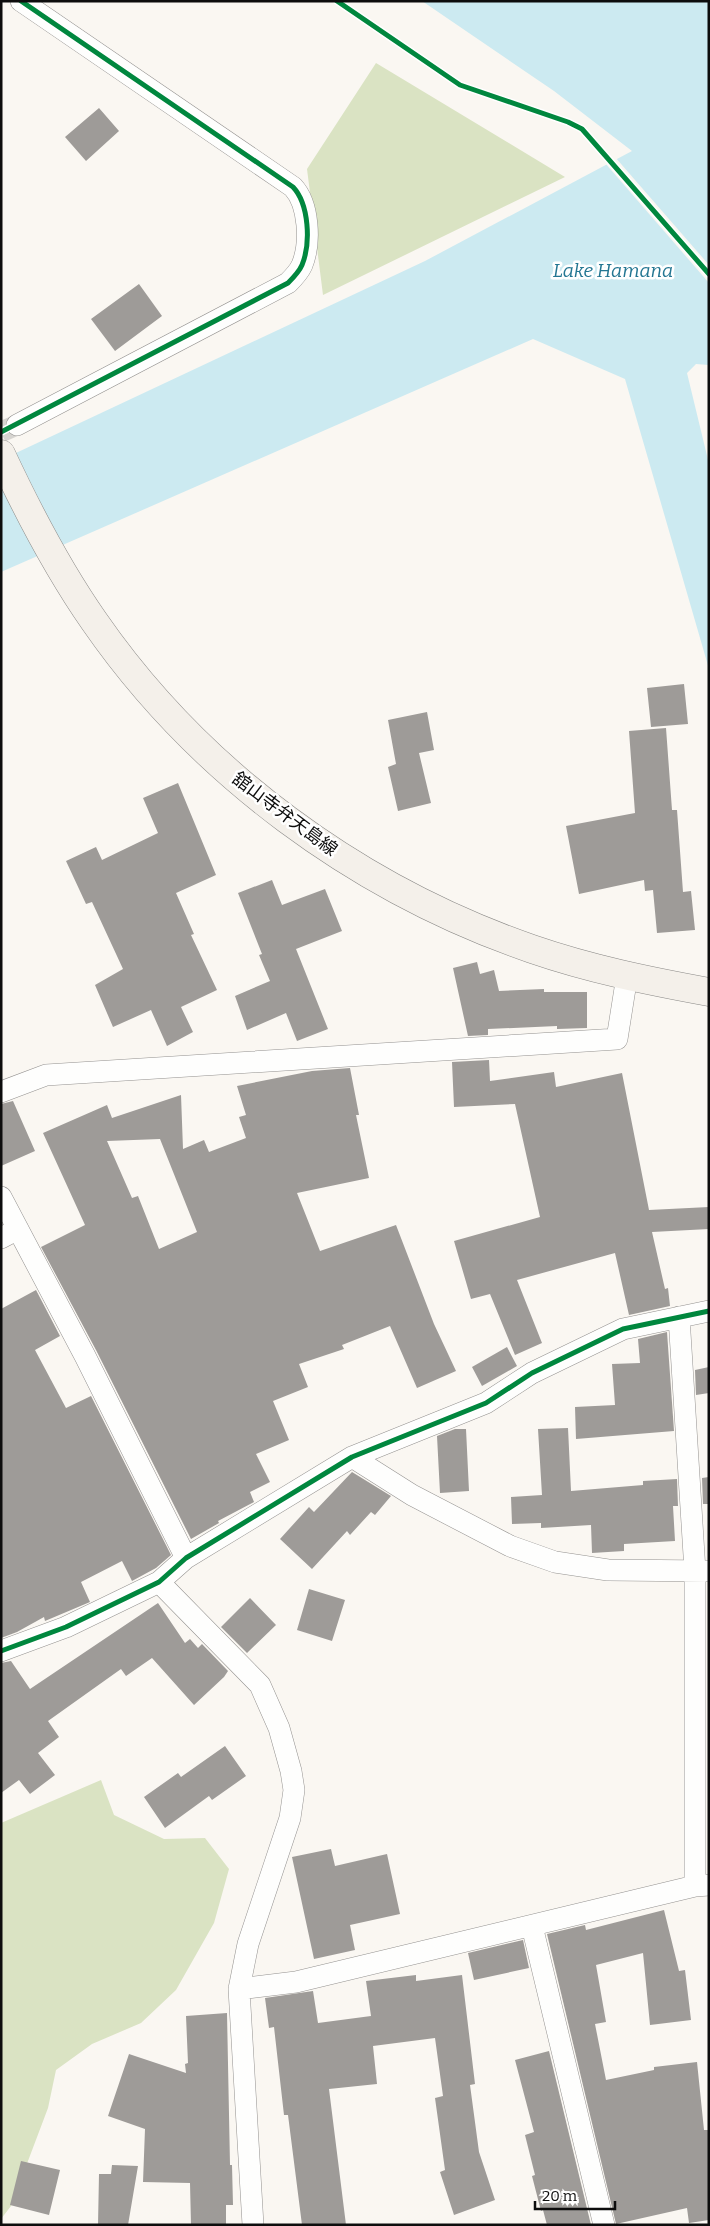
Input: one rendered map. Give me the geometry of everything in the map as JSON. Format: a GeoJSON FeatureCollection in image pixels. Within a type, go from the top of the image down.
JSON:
{"type":"FeatureCollection","features":[{"type":"Feature","properties":{"kind":"main road","name":"舘山寺弁天島線"},"geometry":{"type":"LineString","coordinates":[[1,454],[44,540],[77,595],[114,648],[176,721],[223,767],[274,809],[327,847],[383,881],[441,911],[501,937],[563,959],[627,976],[709,992]]}},
{"type":"Feature","properties":{"kind":"street"},"geometry":{"type":"LineString","coordinates":[[17,425],[288,283],[297,274],[302,263],[306,231],[304,202],[293,187],[21,1]]}},
{"type":"Feature","properties":{"kind":"street"},"geometry":{"type":"LineString","coordinates":[[1,1092],[46,1075],[618,1039],[627,976]]}},
{"type":"Feature","properties":{"kind":"street"},"geometry":{"type":"LineString","coordinates":[[1,1197],[10,1234],[85,1356],[186,1558]]}},
{"type":"Feature","properties":{"kind":"street"},"geometry":{"type":"LineString","coordinates":[[1,1651],[66,1627],[159,1582],[186,1558],[352,1457],[486,1403],[532,1373],[623,1329],[709,1311]]}},
{"type":"Feature","properties":{"kind":"street"},"geometry":{"type":"LineString","coordinates":[[239,1989],[296,1982],[702,1886],[702,1571],[680,1317]]}},
{"type":"Feature","properties":{"kind":"street"},"geometry":{"type":"LineString","coordinates":[[352,1457],[412,1495],[510,1546],[555,1562],[608,1570],[702,1571]]}},
{"type":"Feature","properties":{"kind":"street"},"geometry":{"type":"LineString","coordinates":[[159,1582],[260,1685],[279,1728],[291,1771],[294,1790],[290,1818],[248,1944],[239,1989],[253,2225]]}},
{"type":"Feature","properties":{"kind":"street"},"geometry":{"type":"LineString","coordinates":[[532,1926],[604,2225]]}},
{"type":"Feature","properties":{"kind":"green space"},"geometry":{"type":"Polygon","coordinates":[[[376,63],[565,177],[323,295],[307,169],[376,63]]]}},
{"type":"Feature","properties":{"kind":"green space"},"geometry":{"type":"Polygon","coordinates":[[[101,1780],[114,1815],[164,1839],[205,1838],[229,1869],[214,1923],[176,1990],[141,2023],[92,2044],[56,2070],[48,2108],[11,2206],[1,2219],[1,1823],[101,1780]]]}},
{"type":"Feature","properties":{"kind":"water","name":"Lake Hamana"},"geometry":{"type":"Polygon","coordinates":[[[422,1],[709,1],[709,365],[696,364],[687,373],[709,464],[709,669],[625,379],[533,339],[1,572],[1,460],[425,261],[632,151],[554,91],[422,1]]]}},
{"type":"Feature","properties":{"kind":"pier"},"geometry":{"type":"Polygon","coordinates":[[[615,157],[709,265],[709,283],[605,163],[615,157]]]}},
{"type":"Feature","properties":{"kind":"building"},"geometry":{"type":"Polygon","coordinates":[[[99,108],[119,131],[86,161],[65,137],[99,108]]]}},
{"type":"Feature","properties":{"kind":"building"},"geometry":{"type":"Polygon","coordinates":[[[139,284],[162,316],[115,351],[91,319],[139,284]]]}},
{"type":"Feature","properties":{"kind":"building"},"geometry":{"type":"Polygon","coordinates":[[[684,684],[688,724],[651,727],[647,688],[684,684]]]}},
{"type":"Feature","properties":{"kind":"building"},"geometry":{"type":"Polygon","coordinates":[[[427,712],[434,750],[419,753],[431,803],[398,811],[388,767],[396,764],[388,720],[427,712]]]}},
{"type":"Feature","properties":{"kind":"building"},"geometry":{"type":"Polygon","coordinates":[[[666,728],[672,810],[677,810],[683,892],[691,891],[695,930],[657,933],[653,890],[645,891],[644,880],[579,894],[566,826],[635,813],[629,731],[666,728]]]}},
{"type":"Feature","properties":{"kind":"building"},"geometry":{"type":"Polygon","coordinates":[[[178,783],[216,875],[176,893],[194,934],[191,935],[217,990],[181,1007],[193,1032],[167,1046],[151,1010],[113,1027],[95,985],[123,969],[92,902],[86,904],[66,861],[96,847],[102,860],[158,833],[143,798],[178,783]]]}},
{"type":"Feature","properties":{"kind":"building"},"geometry":{"type":"Polygon","coordinates":[[[272,880],[282,905],[325,889],[342,931],[296,949],[328,1029],[297,1041],[286,1013],[247,1030],[235,996],[270,981],[259,955],[262,954],[238,893],[272,880]]]}},
{"type":"Feature","properties":{"kind":"building"},"geometry":{"type":"Polygon","coordinates":[[[477,962],[480,974],[494,970],[499,991],[544,989],[544,992],[587,992],[587,1028],[557,1029],[557,1026],[488,1029],[488,1035],[468,1036],[453,968],[477,962]]]}},
{"type":"Feature","properties":{"kind":"building"},"geometry":{"type":"Polygon","coordinates":[[[489,1060],[490,1081],[554,1072],[556,1087],[622,1073],[649,1210],[709,1207],[709,1229],[652,1232],[665,1289],[668,1288],[670,1306],[629,1315],[615,1253],[517,1280],[542,1343],[515,1355],[490,1294],[471,1299],[454,1241],[540,1217],[515,1104],[454,1107],[452,1062],[489,1060]]]}},
{"type":"Feature","properties":{"kind":"building"},"geometry":{"type":"Polygon","coordinates":[[[350,1068],[359,1115],[356,1115],[369,1178],[297,1193],[320,1251],[396,1225],[434,1324],[456,1371],[417,1388],[390,1326],[342,1345],[344,1349],[299,1364],[308,1387],[273,1401],[289,1440],[256,1454],[270,1482],[250,1492],[254,1502],[218,1521],[219,1523],[191,1539],[96,1350],[41,1247],[85,1225],[43,1133],[107,1105],[112,1118],[181,1095],[183,1149],[204,1140],[209,1152],[246,1138],[239,1117],[246,1115],[237,1086],[312,1071],[350,1068]],[[160,1139],[107,1141],[132,1198],[138,1196],[159,1249],[197,1232],[160,1139]]]}},
{"type":"Feature","properties":{"kind":"building"},"geometry":{"type":"Polygon","coordinates":[[[13,1101],[35,1151],[1,1166],[1,1104],[13,1101]]]}},
{"type":"Feature","properties":{"kind":"building"},"geometry":{"type":"Polygon","coordinates":[[[36,1290],[60,1336],[35,1350],[66,1408],[91,1396],[171,1555],[156,1568],[132,1581],[122,1561],[81,1582],[90,1602],[45,1621],[44,1617],[17,1632],[1,1638],[1,1309],[36,1290]]]}},
{"type":"Feature","properties":{"kind":"building"},"geometry":{"type":"Polygon","coordinates":[[[667,1332],[674,1431],[576,1439],[575,1407],[615,1405],[612,1364],[640,1363],[638,1339],[667,1332]]]}},
{"type":"Feature","properties":{"kind":"building"},"geometry":{"type":"Polygon","coordinates":[[[507,1347],[517,1366],[482,1386],[472,1367],[507,1347]]]}},
{"type":"Feature","properties":{"kind":"building"},"geometry":{"type":"Polygon","coordinates":[[[709,1367],[709,1393],[696,1395],[695,1370],[709,1367]]]}},
{"type":"Feature","properties":{"kind":"building"},"geometry":{"type":"Polygon","coordinates":[[[568,1428],[571,1491],[643,1485],[643,1481],[677,1479],[678,1506],[673,1506],[675,1541],[624,1544],[624,1551],[592,1553],[591,1525],[541,1528],[541,1523],[512,1524],[511,1497],[542,1495],[538,1429],[568,1428]]]}},
{"type":"Feature","properties":{"kind":"building"},"geometry":{"type":"Polygon","coordinates":[[[455,1429],[466,1429],[469,1491],[440,1493],[437,1436],[455,1429]]]}},
{"type":"Feature","properties":{"kind":"building"},"geometry":{"type":"Polygon","coordinates":[[[352,1472],[391,1496],[375,1515],[371,1512],[350,1535],[347,1531],[312,1569],[280,1539],[309,1507],[314,1512],[352,1472]]]}},
{"type":"Feature","properties":{"kind":"building"},"geometry":{"type":"Polygon","coordinates":[[[709,1477],[709,1504],[703,1504],[702,1478],[709,1477]]]}},
{"type":"Feature","properties":{"kind":"building"},"geometry":{"type":"Polygon","coordinates":[[[309,1589],[345,1600],[332,1641],[297,1630],[309,1589]]]}},
{"type":"Feature","properties":{"kind":"building"},"geometry":{"type":"Polygon","coordinates":[[[250,1598],[276,1625],[247,1653],[221,1627],[250,1598]]]}},
{"type":"Feature","properties":{"kind":"building"},"geometry":{"type":"Polygon","coordinates":[[[158,1603],[185,1643],[190,1639],[198,1648],[202,1644],[228,1671],[224,1677],[194,1705],[152,1658],[126,1676],[121,1669],[48,1721],[59,1737],[38,1753],[55,1775],[30,1794],[19,1780],[1,1793],[1,1663],[11,1661],[30,1689],[158,1603]]]}},
{"type":"Feature","properties":{"kind":"building"},"geometry":{"type":"Polygon","coordinates":[[[225,1746],[246,1776],[212,1800],[209,1796],[165,1828],[144,1797],[178,1773],[181,1777],[225,1746]]]}},
{"type":"Feature","properties":{"kind":"building"},"geometry":{"type":"Polygon","coordinates":[[[331,1849],[335,1866],[387,1854],[400,1914],[350,1925],[355,1950],[314,1959],[292,1857],[331,1849]]]}},
{"type":"Feature","properties":{"kind":"building"},"geometry":{"type":"Polygon","coordinates":[[[664,1910],[679,1971],[685,1970],[691,2020],[650,2025],[643,1953],[596,1965],[606,2022],[595,2024],[606,2080],[654,2070],[654,2067],[697,2062],[704,2130],[709,2130],[709,2220],[689,2223],[687,2208],[616,2224],[547,1934],[585,1925],[586,1930],[664,1910]]]}},
{"type":"Feature","properties":{"kind":"building"},"geometry":{"type":"Polygon","coordinates":[[[523,1940],[529,1968],[474,1980],[468,1953],[523,1940]]]}},
{"type":"Feature","properties":{"kind":"building"},"geometry":{"type":"Polygon","coordinates":[[[416,1975],[416,1981],[462,1975],[475,2084],[470,2085],[479,2152],[495,2200],[454,2215],[440,2172],[445,2170],[435,2098],[443,2096],[435,2038],[373,2046],[377,2084],[329,2089],[346,2225],[302,2225],[288,2115],[284,2115],[274,2027],[269,2028],[265,1998],[313,1991],[318,2023],[371,2016],[366,1981],[416,1975]]]}},
{"type":"Feature","properties":{"kind":"building"},"geometry":{"type":"Polygon","coordinates":[[[227,2013],[230,2165],[232,2165],[233,2205],[226,2205],[226,2225],[191,2225],[190,2183],[143,2182],[145,2129],[108,2116],[129,2054],[186,2073],[185,2064],[188,2063],[186,2016],[227,2013]]]}},
{"type":"Feature","properties":{"kind":"building"},"geometry":{"type":"Polygon","coordinates":[[[549,2051],[591,2225],[547,2225],[543,2210],[541,2211],[532,2176],[535,2175],[525,2135],[534,2132],[515,2060],[549,2051]]]}},
{"type":"Feature","properties":{"kind":"building"},"geometry":{"type":"Polygon","coordinates":[[[21,2161],[60,2170],[49,2215],[10,2205],[21,2161]]]}},
{"type":"Feature","properties":{"kind":"building"},"geometry":{"type":"Polygon","coordinates":[[[112,2165],[138,2166],[128,2225],[98,2225],[99,2174],[111,2174],[112,2165]]]}},
{"type":"Feature","properties":{"kind":"tunnel"},"geometry":{"type":"LineString","coordinates":[[1,432],[17,425]]}},
{"type":"Feature","properties":{"kind":"cycle path"},"geometry":{"type":"LineString","coordinates":[[1,432],[288,283],[302,265],[307,246],[305,213],[298,194],[293,187],[21,1]]}},
{"type":"Feature","properties":{"kind":"cycle path"},"geometry":{"type":"LineString","coordinates":[[337,1],[460,85],[568,122],[582,129],[709,274]]}},
{"type":"Feature","properties":{"kind":"cycle path"},"geometry":{"type":"LineString","coordinates":[[1,1651],[66,1627],[159,1582],[186,1558],[352,1457],[486,1403],[532,1373],[623,1329],[709,1311]]}}]}
